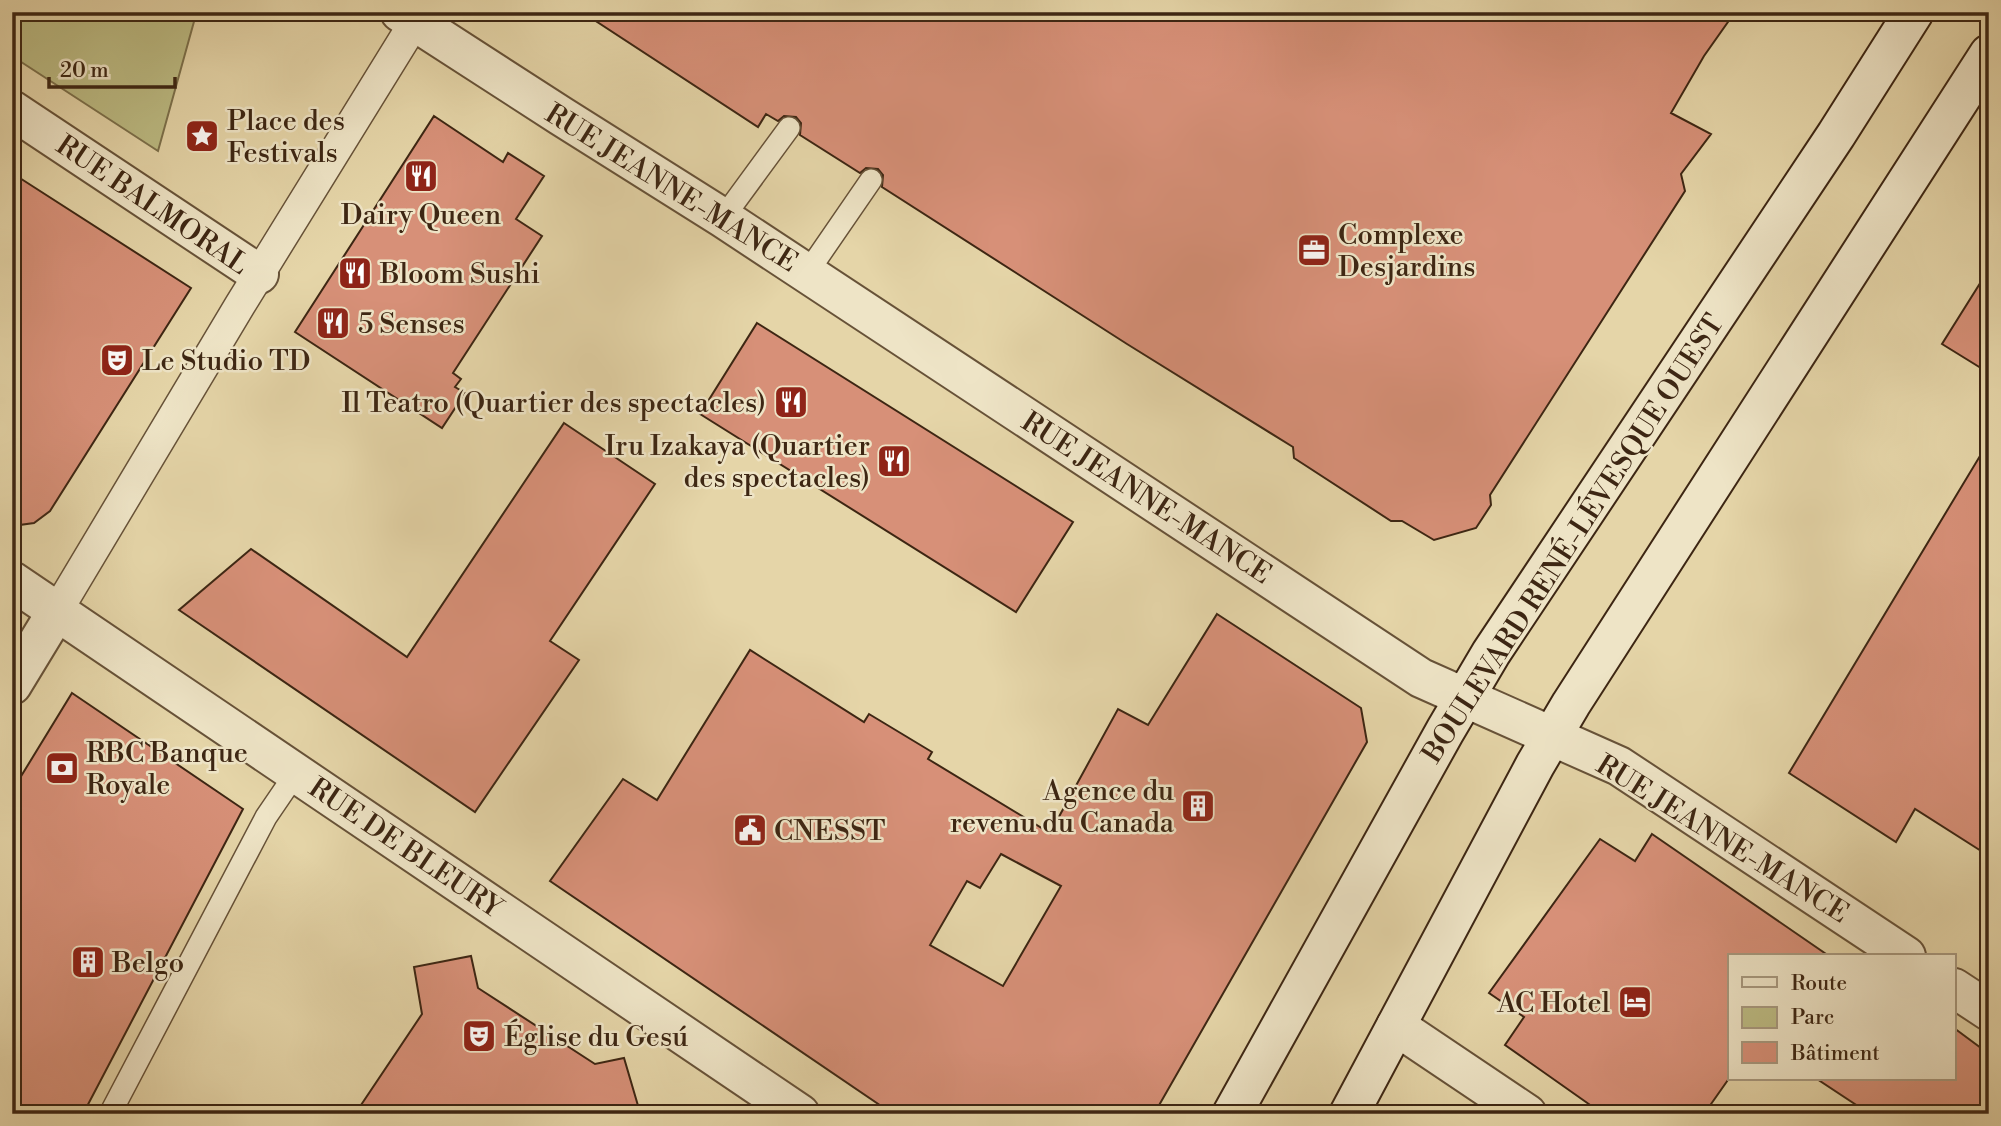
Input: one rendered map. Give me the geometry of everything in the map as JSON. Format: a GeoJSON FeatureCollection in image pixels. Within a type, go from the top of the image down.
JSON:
{"type":"FeatureCollection","features":[{"type":"Feature","properties":{"kind":"street","name":"BOULEVARD RENÉ-LÉVESQUE OUEST"},"geometry":{"type":"LineString","coordinates":[[1232,1114],[1465,697],[1508,628],[1836,135],[1914,12]]}},
{"type":"Feature","properties":{"kind":"street","name":"RUE JEANNE-MANCE"},"geometry":{"type":"LineString","coordinates":[[412,15],[561,116],[723,218],[1421,678],[1619,766],[1903,954]]}},
{"type":"Feature","properties":{"kind":"street"},"geometry":{"type":"LineString","coordinates":[[12,685],[412,15]]}},
{"type":"Feature","properties":{"kind":"street"},"geometry":{"type":"LineString","coordinates":[[1349,1114],[1535,765],[1586,681],[1989,54]]}},
{"type":"Feature","properties":{"kind":"street","name":"RUE BALMORAL"},"geometry":{"type":"LineString","coordinates":[[12,110],[259,274]]}},
{"type":"Feature","properties":{"kind":"street","name":"RUE DE BLEURY"},"geometry":{"type":"LineString","coordinates":[[12,581],[800,1114]]}},
{"type":"Feature","properties":{"kind":"street"},"geometry":{"type":"LineString","coordinates":[[1955,989],[1989,1011]]}},
{"type":"Feature","properties":{"kind":"street"},"geometry":{"type":"LineString","coordinates":[[1396,1026],[1527,1114]]}},
{"type":"Feature","properties":{"kind":"lane"},"geometry":{"type":"LineString","coordinates":[[723,218],[789,128]]}},
{"type":"Feature","properties":{"kind":"lane"},"geometry":{"type":"LineString","coordinates":[[807,273],[871,180]]}},
{"type":"Feature","properties":{"kind":"lane"},"geometry":{"type":"LineString","coordinates":[[110,1114],[267,817],[296,773]]}},
{"type":"Feature","properties":{"kind":"green space"},"geometry":{"type":"Polygon","coordinates":[[[12,12],[184,12],[195,18],[158,151],[12,56],[12,12]]]}},
{"type":"Feature","properties":{"kind":"building","name":"Complexe Desjardins"},"geometry":{"type":"Polygon","coordinates":[[[582,12],[1735,12],[1704,56],[1671,113],[1711,134],[1681,174],[1685,191],[1490,495],[1491,505],[1476,528],[1434,540],[1402,521],[1391,521],[1294,458],[1293,447],[882,187],[883,175],[878,169],[866,168],[860,173],[800,135],[801,123],[796,117],[784,116],[778,121],[766,114],[758,127],[582,12]]]}},
{"type":"Feature","properties":{"kind":"building"},"geometry":{"type":"Polygon","coordinates":[[[434,116],[503,162],[508,153],[544,176],[516,219],[542,236],[453,373],[461,379],[455,387],[465,393],[442,428],[295,332],[434,116]]]}},
{"type":"Feature","properties":{"kind":"building"},"geometry":{"type":"Polygon","coordinates":[[[12,173],[191,288],[50,511],[34,523],[12,526],[12,173]]]}},
{"type":"Feature","properties":{"kind":"building"},"geometry":{"type":"Polygon","coordinates":[[[1989,269],[1989,373],[1942,344],[1989,269]]]}},
{"type":"Feature","properties":{"kind":"building"},"geometry":{"type":"Polygon","coordinates":[[[757,323],[1073,522],[1016,612],[700,414],[757,323]]]}},
{"type":"Feature","properties":{"kind":"building"},"geometry":{"type":"Polygon","coordinates":[[[564,423],[655,484],[550,641],[579,660],[475,812],[179,610],[251,549],[407,657],[564,423]]]}},
{"type":"Feature","properties":{"kind":"building"},"geometry":{"type":"Polygon","coordinates":[[[1989,441],[1989,856],[1915,809],[1896,842],[1789,773],[1989,441]]]}},
{"type":"Feature","properties":{"kind":"building"},"geometry":{"type":"Polygon","coordinates":[[[1217,614],[1361,708],[1367,742],[1154,1114],[893,1114],[550,881],[623,779],[657,800],[750,650],[864,722],[869,714],[932,752],[928,759],[1050,833],[1118,709],[1148,725],[1217,614]],[[1001,854],[980,888],[967,881],[930,945],[1003,986],[1061,886],[1001,854]]]}},
{"type":"Feature","properties":{"kind":"building","name":"Belgo"},"geometry":{"type":"Polygon","coordinates":[[[72,693],[243,809],[83,1114],[12,1114],[12,791],[72,693]]]}},
{"type":"Feature","properties":{"kind":"building"},"geometry":{"type":"Polygon","coordinates":[[[1652,834],[1826,954],[1728,954],[1728,1080],[1704,1114],[1603,1114],[1505,1045],[1524,1017],[1489,993],[1600,839],[1635,861],[1652,834]]]}},
{"type":"Feature","properties":{"kind":"building","name":"Église du Gesú"},"geometry":{"type":"Polygon","coordinates":[[[471,956],[478,988],[595,1064],[624,1058],[639,1109],[620,1114],[355,1114],[422,1014],[414,967],[471,956]]]}},
{"type":"Feature","properties":{"kind":"building"},"geometry":{"type":"Polygon","coordinates":[[[1955,1029],[1989,1054],[1989,1114],[1870,1114],[1819,1080],[1955,1080],[1955,1029]]]}},
{"type":"Feature","properties":{"kind":"place","name":"Place des Festivals"},"geometry":{"type":"Point","coordinates":[202,136]}},
{"type":"Feature","properties":{"kind":"place","name":"Dairy Queen"},"geometry":{"type":"Point","coordinates":[421,176]}},
{"type":"Feature","properties":{"kind":"place","name":"Complexe Desjardins"},"geometry":{"type":"Point","coordinates":[1314,250]}},
{"type":"Feature","properties":{"kind":"place","name":"Bloom Sushi"},"geometry":{"type":"Point","coordinates":[355,273]}},
{"type":"Feature","properties":{"kind":"place","name":"5 Senses"},"geometry":{"type":"Point","coordinates":[333,323]}},
{"type":"Feature","properties":{"kind":"place","name":"Le Studio TD"},"geometry":{"type":"Point","coordinates":[117,360]}},
{"type":"Feature","properties":{"kind":"place","name":"Il Teatro (Quartier des spectacles)"},"geometry":{"type":"Point","coordinates":[791,402]}},
{"type":"Feature","properties":{"kind":"place","name":"Iru Izakaya (Quartier des spectacles)"},"geometry":{"type":"Point","coordinates":[894,461]}},
{"type":"Feature","properties":{"kind":"place","name":"RBC Banque Royale"},"geometry":{"type":"Point","coordinates":[62,768]}},
{"type":"Feature","properties":{"kind":"place","name":"Agence du revenu du Canada"},"geometry":{"type":"Point","coordinates":[1198,806]}},
{"type":"Feature","properties":{"kind":"place","name":"CNESST"},"geometry":{"type":"Point","coordinates":[750,830]}},
{"type":"Feature","properties":{"kind":"place","name":"Belgo"},"geometry":{"type":"Point","coordinates":[88,962]}},
{"type":"Feature","properties":{"kind":"place","name":"AC Hotel"},"geometry":{"type":"Point","coordinates":[1635,1002]}},
{"type":"Feature","properties":{"kind":"place","name":"Église du Gesú"},"geometry":{"type":"Point","coordinates":[479,1036]}}]}
